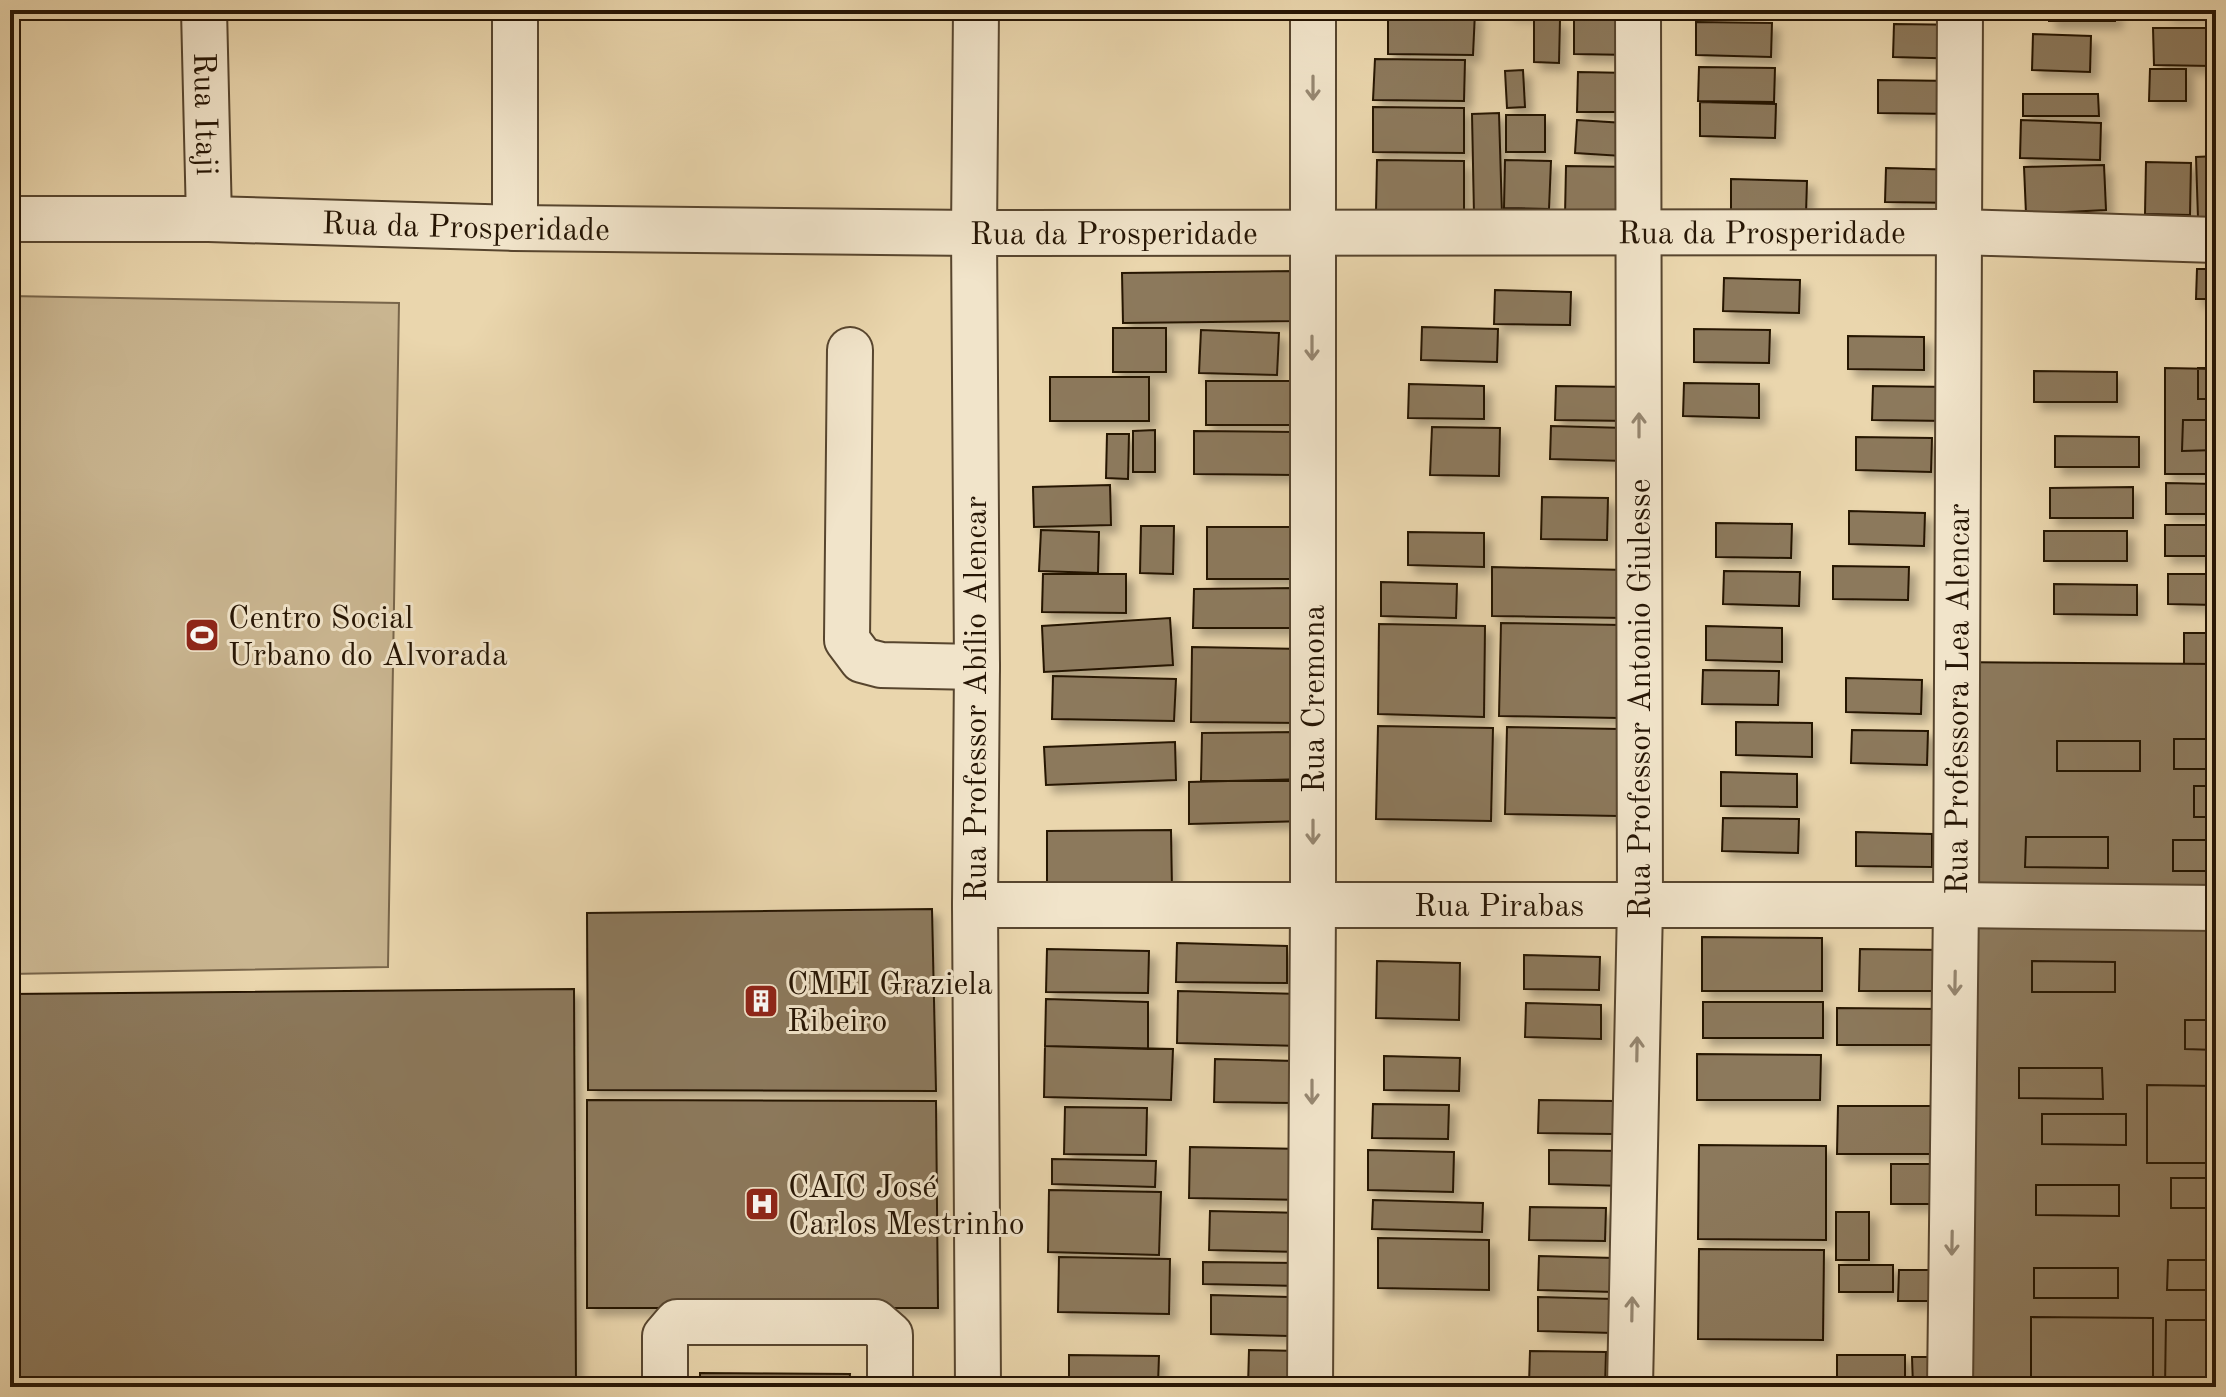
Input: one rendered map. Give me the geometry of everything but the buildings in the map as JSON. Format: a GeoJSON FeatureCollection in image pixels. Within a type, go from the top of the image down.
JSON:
{"type":"FeatureCollection","features":[{"type":"Feature","properties":{"kind":"street","name":"Rua Itaji"},"geometry":{"type":"LineString","coordinates":[[204,10],[209,219]]}},
{"type":"Feature","properties":{"kind":"street"},"geometry":{"type":"LineString","coordinates":[[515,10],[515,228]]}},
{"type":"Feature","properties":{"kind":"street","name":"Rua Professor Abílio Alencar"},"geometry":{"type":"LineString","coordinates":[[976,10],[978,1387]]}},
{"type":"Feature","properties":{"kind":"street","name":"Rua Cremona"},"geometry":{"type":"LineString","coordinates":[[1310,1387],[1313,10]]}},
{"type":"Feature","properties":{"kind":"street","name":"Rua Professor Antonio Giulesse"},"geometry":{"type":"LineString","coordinates":[[1630,1387],[1640,906],[1638,10]]}},
{"type":"Feature","properties":{"kind":"street","name":"Rua Professora Lea Alencar"},"geometry":{"type":"LineString","coordinates":[[1950,1387],[1956,905],[1960,10]]}},
{"type":"Feature","properties":{"kind":"street","name":"Rua da Prosperidade"},"geometry":{"type":"LineString","coordinates":[[10,219],[209,219],[515,228],[974,233],[1958,232],[2216,240]]}},
{"type":"Feature","properties":{"kind":"street"},"geometry":{"type":"LineString","coordinates":[[850,350],[847,640],[862,660],[881,665],[977,667]]}},
{"type":"Feature","properties":{"kind":"street","name":"Rua Pirabas"},"geometry":{"type":"LineString","coordinates":[[975,905],[2216,908]]}},
{"type":"Feature","properties":{"kind":"street"},"geometry":{"type":"LineString","coordinates":[[665,1387],[665,1336],[677,1322],[875,1322],[890,1335],[890,1387]]}},
{"type":"Feature","properties":{"kind":"shaded area","name":"Centro Social Urbano do Alvorada"},"geometry":{"type":"Polygon","coordinates":[[[10,296],[399,303],[388,967],[10,974],[10,296]]]}},
{"type":"Feature","properties":{"kind":"place","name":"Centro Social Urbano do Alvorada"},"geometry":{"type":"Point","coordinates":[202,635]}},
{"type":"Feature","properties":{"kind":"place","name":"CMEI Graziela Ribeiro"},"geometry":{"type":"Point","coordinates":[761,1001]}},
{"type":"Feature","properties":{"kind":"place","name":"CAIC José Carlos Mestrinho"},"geometry":{"type":"Point","coordinates":[762,1204]}}]}
